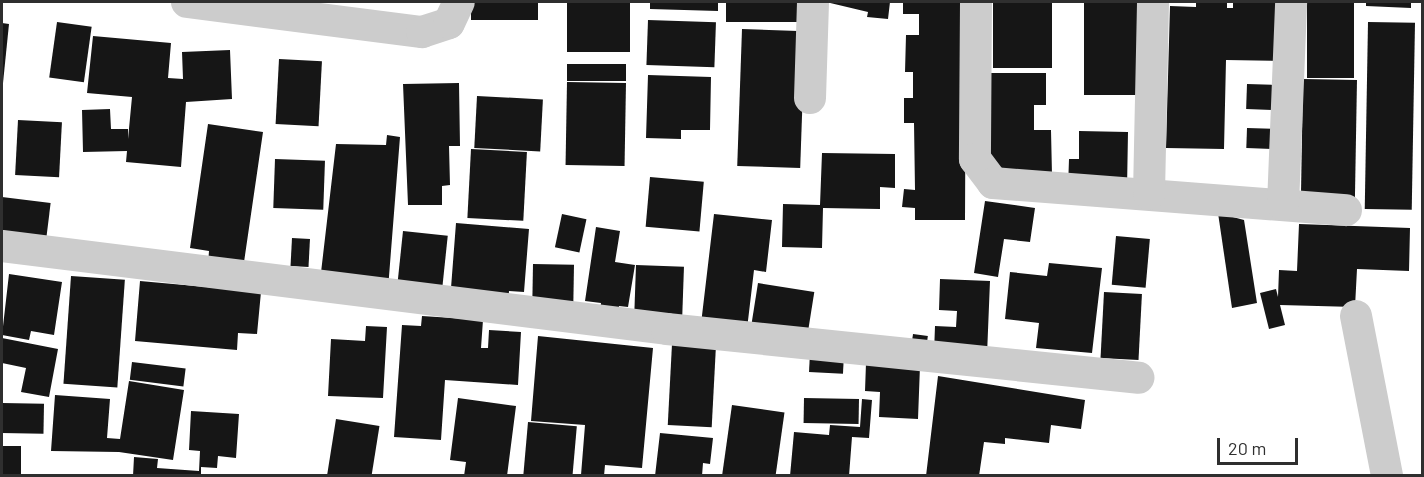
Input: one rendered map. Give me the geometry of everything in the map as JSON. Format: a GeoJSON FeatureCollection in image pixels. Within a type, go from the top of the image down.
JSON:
{"type":"FeatureCollection","features":[{"type":"Feature","properties":{"kind":"street"},"geometry":{"type":"LineString","coordinates":[[187,2],[422,32],[449,23],[459,2]]}},
{"type":"Feature","properties":{"kind":"street"},"geometry":{"type":"LineString","coordinates":[[810,98],[813,2]]}},
{"type":"Feature","properties":{"kind":"street"},"geometry":{"type":"LineString","coordinates":[[976,2],[974,143],[980,171],[1010,187],[1149,194],[1346,210]]}},
{"type":"Feature","properties":{"kind":"street"},"geometry":{"type":"LineString","coordinates":[[1149,194],[1153,2]]}},
{"type":"Feature","properties":{"kind":"street"},"geometry":{"type":"LineString","coordinates":[[1283,205],[1291,2]]}},
{"type":"Feature","properties":{"kind":"street"},"geometry":{"type":"LineString","coordinates":[[2,246],[667,329],[1138,378]]}},
{"type":"Feature","properties":{"kind":"street"},"geometry":{"type":"LineString","coordinates":[[1356,316],[1387,476]]}},
{"type":"Feature","properties":{"kind":"building"},"geometry":{"type":"Polygon","coordinates":[[[471,2],[538,2],[538,20],[471,20],[471,2]]]}},
{"type":"Feature","properties":{"kind":"building"},"geometry":{"type":"Polygon","coordinates":[[[567,2],[630,2],[630,52],[567,52],[567,2]]]}},
{"type":"Feature","properties":{"kind":"building"},"geometry":{"type":"Polygon","coordinates":[[[650,2],[718,2],[718,11],[650,9],[650,2]]]}},
{"type":"Feature","properties":{"kind":"building"},"geometry":{"type":"Polygon","coordinates":[[[726,2],[803,2],[803,22],[726,22],[726,2]]]}},
{"type":"Feature","properties":{"kind":"building"},"geometry":{"type":"Polygon","coordinates":[[[826,2],[890,2],[888,19],[867,17],[868,12],[826,2]]]}},
{"type":"Feature","properties":{"kind":"building"},"geometry":{"type":"Polygon","coordinates":[[[903,2],[966,2],[965,220],[915,220],[915,208],[902,207],[904,189],[915,190],[914,123],[904,123],[904,98],[913,98],[913,72],[905,72],[906,35],[919,35],[919,14],[903,14],[903,2]]]}},
{"type":"Feature","properties":{"kind":"building"},"geometry":{"type":"Polygon","coordinates":[[[993,2],[1052,2],[1052,68],[993,68],[993,2]]]}},
{"type":"Feature","properties":{"kind":"building"},"geometry":{"type":"Polygon","coordinates":[[[1084,2],[1144,2],[1144,95],[1084,95],[1084,2]]]}},
{"type":"Feature","properties":{"kind":"building"},"geometry":{"type":"Polygon","coordinates":[[[1196,2],[1227,2],[1227,8],[1233,8],[1233,2],[1288,2],[1286,61],[1226,60],[1224,149],[1166,148],[1170,6],[1196,7],[1196,2]]]}},
{"type":"Feature","properties":{"kind":"building"},"geometry":{"type":"Polygon","coordinates":[[[1307,2],[1354,2],[1354,78],[1307,78],[1307,2]]]}},
{"type":"Feature","properties":{"kind":"building"},"geometry":{"type":"Polygon","coordinates":[[[1366,2],[1411,2],[1411,8],[1366,6],[1366,2]]]}},
{"type":"Feature","properties":{"kind":"building"},"geometry":{"type":"Polygon","coordinates":[[[648,20],[716,22],[714,67],[646,65],[648,20]]]}},
{"type":"Feature","properties":{"kind":"building"},"geometry":{"type":"Polygon","coordinates":[[[57,22],[92,27],[84,82],[49,77],[57,22]]]}},
{"type":"Feature","properties":{"kind":"building"},"geometry":{"type":"Polygon","coordinates":[[[1368,22],[1415,23],[1412,210],[1365,209],[1368,22]]]}},
{"type":"Feature","properties":{"kind":"building"},"geometry":{"type":"Polygon","coordinates":[[[2,23],[9,24],[3,83],[2,83],[2,23]]]}},
{"type":"Feature","properties":{"kind":"building"},"geometry":{"type":"Polygon","coordinates":[[[742,29],[805,31],[800,168],[737,166],[742,29]]]}},
{"type":"Feature","properties":{"kind":"building"},"geometry":{"type":"Polygon","coordinates":[[[93,36],[171,43],[168,78],[183,79],[182,52],[230,50],[232,99],[186,102],[181,167],[126,162],[127,151],[83,152],[82,110],[110,109],[111,129],[128,129],[128,139],[132,97],[87,93],[93,36]]]}},
{"type":"Feature","properties":{"kind":"building"},"geometry":{"type":"Polygon","coordinates":[[[279,59],[322,61],[319,126],[276,124],[279,59]]]}},
{"type":"Feature","properties":{"kind":"building"},"geometry":{"type":"Polygon","coordinates":[[[567,64],[626,64],[626,81],[567,81],[567,64]]]}},
{"type":"Feature","properties":{"kind":"building"},"geometry":{"type":"Polygon","coordinates":[[[987,73],[1046,73],[1046,105],[1034,105],[1034,130],[1051,130],[1052,175],[988,175],[987,73]]]}},
{"type":"Feature","properties":{"kind":"building"},"geometry":{"type":"Polygon","coordinates":[[[648,75],[711,77],[710,130],[681,130],[681,139],[646,138],[648,75]]]}},
{"type":"Feature","properties":{"kind":"building"},"geometry":{"type":"Polygon","coordinates":[[[1303,79],[1357,80],[1355,203],[1301,202],[1303,79]]]}},
{"type":"Feature","properties":{"kind":"building"},"geometry":{"type":"Polygon","coordinates":[[[567,82],[626,83],[625,166],[566,165],[567,82]]]}},
{"type":"Feature","properties":{"kind":"building"},"geometry":{"type":"Polygon","coordinates":[[[459,83],[460,146],[449,146],[450,185],[442,186],[442,205],[408,205],[403,84],[459,83]]]}},
{"type":"Feature","properties":{"kind":"building"},"geometry":{"type":"Polygon","coordinates":[[[1247,84],[1283,85],[1282,110],[1246,109],[1247,84]]]}},
{"type":"Feature","properties":{"kind":"building"},"geometry":{"type":"Polygon","coordinates":[[[477,96],[543,99],[540,151],[474,148],[477,96]]]}},
{"type":"Feature","properties":{"kind":"building"},"geometry":{"type":"Polygon","coordinates":[[[18,120],[62,122],[59,177],[15,175],[18,120]]]}},
{"type":"Feature","properties":{"kind":"building"},"geometry":{"type":"Polygon","coordinates":[[[208,124],[263,132],[243,269],[208,264],[209,251],[190,248],[208,124]]]}},
{"type":"Feature","properties":{"kind":"building"},"geometry":{"type":"Polygon","coordinates":[[[1247,128],[1282,129],[1281,149],[1246,148],[1247,128]]]}},
{"type":"Feature","properties":{"kind":"building"},"geometry":{"type":"Polygon","coordinates":[[[1079,131],[1128,132],[1127,189],[1068,188],[1069,159],[1079,159],[1079,131]]]}},
{"type":"Feature","properties":{"kind":"building"},"geometry":{"type":"Polygon","coordinates":[[[387,135],[400,137],[388,289],[320,281],[336,144],[386,145],[387,135]]]}},
{"type":"Feature","properties":{"kind":"building"},"geometry":{"type":"Polygon","coordinates":[[[471,149],[527,152],[523,221],[467,218],[471,149]]]}},
{"type":"Feature","properties":{"kind":"building"},"geometry":{"type":"Polygon","coordinates":[[[822,153],[895,154],[895,188],[880,187],[880,209],[823,208],[822,248],[782,247],[783,204],[820,205],[822,153]]]}},
{"type":"Feature","properties":{"kind":"building"},"geometry":{"type":"Polygon","coordinates":[[[275,159],[325,161],[323,210],[273,208],[275,159]]]}},
{"type":"Feature","properties":{"kind":"building"},"geometry":{"type":"Polygon","coordinates":[[[650,177],[704,182],[699,232],[646,227],[650,177]]]}},
{"type":"Feature","properties":{"kind":"building"},"geometry":{"type":"Polygon","coordinates":[[[2,197],[51,203],[45,246],[2,240],[2,197]]]}},
{"type":"Feature","properties":{"kind":"building"},"geometry":{"type":"Polygon","coordinates":[[[985,201],[1035,208],[1030,242],[1004,239],[998,277],[974,273],[985,201]]]}},
{"type":"Feature","properties":{"kind":"building"},"geometry":{"type":"Polygon","coordinates":[[[1218,213],[1244,220],[1257,303],[1232,308],[1218,213]]]}},
{"type":"Feature","properties":{"kind":"building"},"geometry":{"type":"Polygon","coordinates":[[[562,214],[586,219],[579,252],[555,247],[562,214]]]}},
{"type":"Feature","properties":{"kind":"building"},"geometry":{"type":"Polygon","coordinates":[[[714,214],[772,220],[766,272],[754,270],[747,329],[701,324],[714,214]]]}},
{"type":"Feature","properties":{"kind":"building"},"geometry":{"type":"Polygon","coordinates":[[[456,223],[529,229],[524,292],[509,291],[508,305],[450,301],[456,223]]]}},
{"type":"Feature","properties":{"kind":"building"},"geometry":{"type":"Polygon","coordinates":[[[1299,224],[1410,228],[1409,271],[1357,269],[1355,307],[1280,305],[1285,325],[1269,329],[1260,293],[1276,289],[1278,297],[1279,270],[1297,271],[1299,224]]]}},
{"type":"Feature","properties":{"kind":"building"},"geometry":{"type":"Polygon","coordinates":[[[596,227],[620,231],[615,262],[635,265],[628,307],[619,306],[618,315],[600,312],[601,303],[585,301],[596,227]]]}},
{"type":"Feature","properties":{"kind":"building"},"geometry":{"type":"Polygon","coordinates":[[[403,231],[448,236],[442,287],[398,283],[403,231]]]}},
{"type":"Feature","properties":{"kind":"building"},"geometry":{"type":"Polygon","coordinates":[[[1116,236],[1150,239],[1146,288],[1112,285],[1116,236]]]}},
{"type":"Feature","properties":{"kind":"building"},"geometry":{"type":"Polygon","coordinates":[[[292,238],[310,239],[309,267],[291,266],[292,238]]]}},
{"type":"Feature","properties":{"kind":"building"},"geometry":{"type":"Polygon","coordinates":[[[1049,263],[1102,268],[1092,353],[1036,348],[1039,323],[1005,319],[1010,272],[1047,276],[1049,263]]]}},
{"type":"Feature","properties":{"kind":"building"},"geometry":{"type":"Polygon","coordinates":[[[533,264],[574,265],[573,308],[532,307],[533,264]]]}},
{"type":"Feature","properties":{"kind":"building"},"geometry":{"type":"Polygon","coordinates":[[[636,265],[684,267],[682,320],[634,318],[636,265]]]}},
{"type":"Feature","properties":{"kind":"building"},"geometry":{"type":"Polygon","coordinates":[[[9,274],[62,282],[54,335],[31,331],[29,340],[2,335],[9,274]]]}},
{"type":"Feature","properties":{"kind":"building"},"geometry":{"type":"Polygon","coordinates":[[[71,276],[125,280],[117,388],[63,384],[71,276]]]}},
{"type":"Feature","properties":{"kind":"building"},"geometry":{"type":"Polygon","coordinates":[[[940,279],[990,281],[987,355],[934,353],[935,326],[956,327],[957,311],[939,310],[940,279]]]}},
{"type":"Feature","properties":{"kind":"building"},"geometry":{"type":"Polygon","coordinates":[[[140,281],[261,292],[257,334],[238,333],[237,350],[135,341],[140,281]]]}},
{"type":"Feature","properties":{"kind":"building"},"geometry":{"type":"Polygon","coordinates":[[[758,283],[814,292],[807,337],[751,328],[758,283]]]}},
{"type":"Feature","properties":{"kind":"building"},"geometry":{"type":"Polygon","coordinates":[[[1104,292],[1142,294],[1138,360],[1101,358],[1104,292]]]}},
{"type":"Feature","properties":{"kind":"building"},"geometry":{"type":"Polygon","coordinates":[[[422,316],[483,320],[481,348],[488,348],[489,330],[521,332],[518,385],[445,380],[441,440],[394,437],[402,325],[421,326],[422,316]]]}},
{"type":"Feature","properties":{"kind":"building"},"geometry":{"type":"Polygon","coordinates":[[[366,326],[387,327],[383,398],[328,396],[331,339],[365,341],[366,326]]]}},
{"type":"Feature","properties":{"kind":"building"},"geometry":{"type":"Polygon","coordinates":[[[913,334],[928,336],[926,348],[911,346],[913,334]]]}},
{"type":"Feature","properties":{"kind":"building"},"geometry":{"type":"Polygon","coordinates":[[[538,336],[653,348],[642,468],[605,465],[604,476],[581,475],[585,425],[531,421],[538,336]]]}},
{"type":"Feature","properties":{"kind":"building"},"geometry":{"type":"Polygon","coordinates":[[[2,338],[58,349],[49,397],[21,392],[26,368],[2,363],[2,338]]]}},
{"type":"Feature","properties":{"kind":"building"},"geometry":{"type":"Polygon","coordinates":[[[672,344],[716,346],[712,427],[668,425],[672,344]]]}},
{"type":"Feature","properties":{"kind":"building"},"geometry":{"type":"Polygon","coordinates":[[[810,353],[844,355],[843,374],[809,372],[810,353]]]}},
{"type":"Feature","properties":{"kind":"building"},"geometry":{"type":"Polygon","coordinates":[[[132,362],[186,369],[183,386],[130,380],[132,362]]]}},
{"type":"Feature","properties":{"kind":"building"},"geometry":{"type":"Polygon","coordinates":[[[866,363],[920,366],[918,419],[879,417],[880,392],[865,391],[866,363]]]}},
{"type":"Feature","properties":{"kind":"building"},"geometry":{"type":"Polygon","coordinates":[[[938,376],[1085,400],[1081,429],[1051,425],[1049,443],[1005,438],[1005,444],[984,442],[979,476],[926,476],[938,376]]]}},
{"type":"Feature","properties":{"kind":"building"},"geometry":{"type":"Polygon","coordinates":[[[129,381],[184,390],[173,460],[119,452],[51,451],[55,395],[110,399],[107,438],[120,439],[129,381]]]}},
{"type":"Feature","properties":{"kind":"building"},"geometry":{"type":"Polygon","coordinates":[[[458,398],[516,406],[507,476],[464,476],[466,462],[450,460],[458,398]]]}},
{"type":"Feature","properties":{"kind":"building"},"geometry":{"type":"Polygon","coordinates":[[[804,398],[859,399],[859,424],[804,423],[804,398]]]}},
{"type":"Feature","properties":{"kind":"building"},"geometry":{"type":"Polygon","coordinates":[[[862,399],[872,400],[869,438],[852,437],[849,476],[790,476],[794,432],[829,435],[830,425],[860,427],[862,399]]]}},
{"type":"Feature","properties":{"kind":"building"},"geometry":{"type":"Polygon","coordinates":[[[2,403],[44,404],[43,434],[2,433],[2,403]]]}},
{"type":"Feature","properties":{"kind":"building"},"geometry":{"type":"Polygon","coordinates":[[[732,405],[784,412],[776,476],[722,476],[732,405]]]}},
{"type":"Feature","properties":{"kind":"building"},"geometry":{"type":"Polygon","coordinates":[[[191,411],[239,414],[236,458],[218,456],[217,468],[201,467],[201,476],[133,476],[134,457],[158,459],[157,468],[199,471],[200,451],[189,450],[191,411]]]}},
{"type":"Feature","properties":{"kind":"building"},"geometry":{"type":"Polygon","coordinates":[[[336,419],[379,426],[372,476],[327,476],[336,419]]]}},
{"type":"Feature","properties":{"kind":"building"},"geometry":{"type":"Polygon","coordinates":[[[528,422],[577,426],[572,476],[523,476],[528,422]]]}},
{"type":"Feature","properties":{"kind":"building"},"geometry":{"type":"Polygon","coordinates":[[[660,433],[713,438],[710,464],[703,463],[702,476],[655,476],[660,433]]]}},
{"type":"Feature","properties":{"kind":"building"},"geometry":{"type":"Polygon","coordinates":[[[2,446],[21,446],[21,476],[2,476],[2,446]]]}}]}
